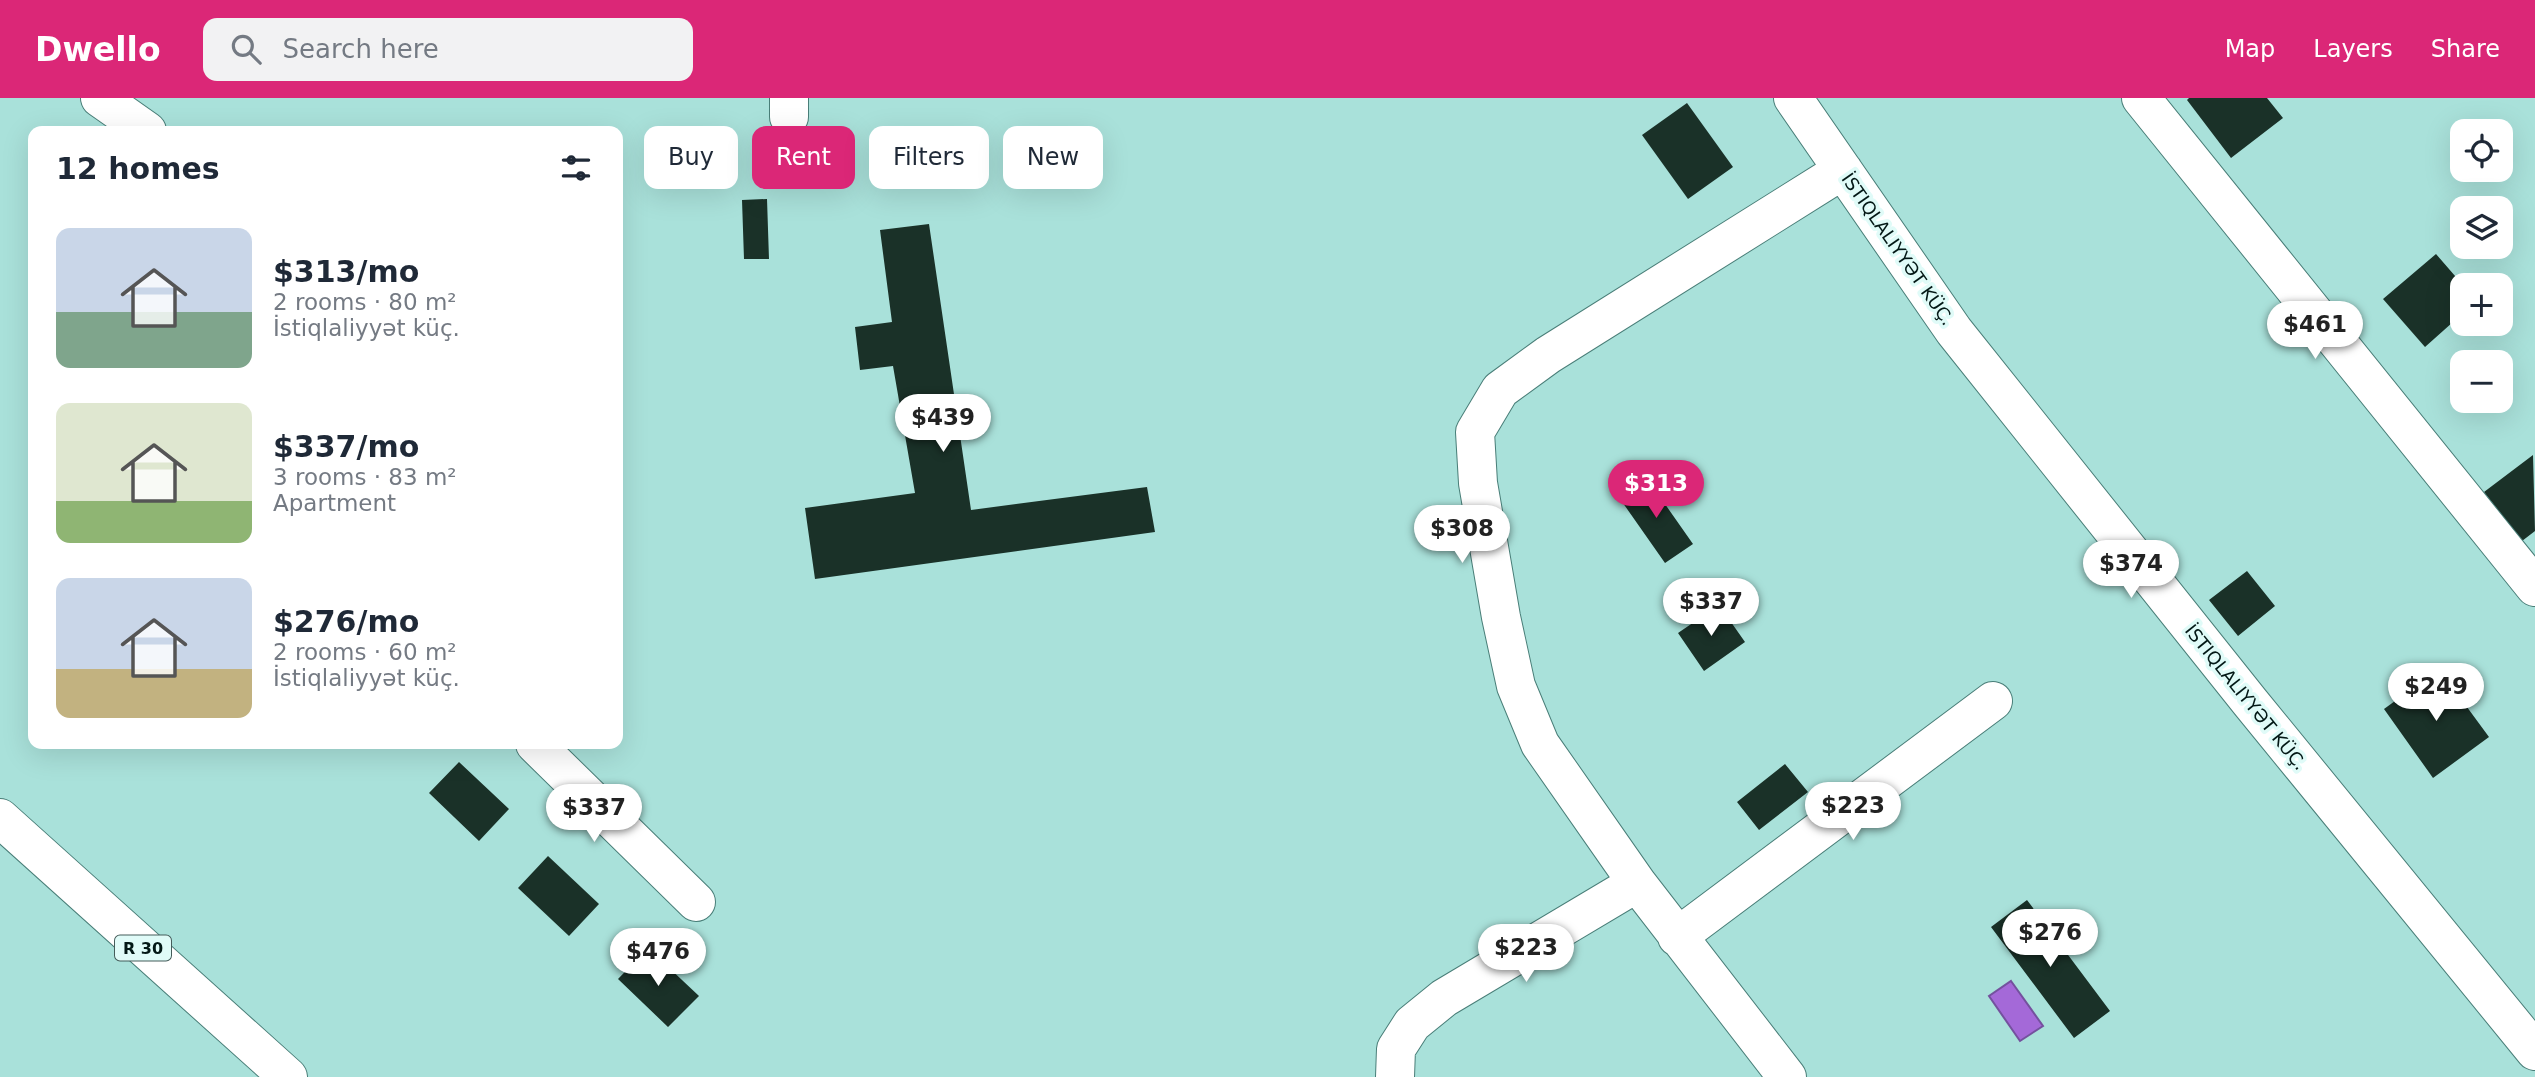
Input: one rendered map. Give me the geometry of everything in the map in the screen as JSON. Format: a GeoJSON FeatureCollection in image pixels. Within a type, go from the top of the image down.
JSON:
{"type":"FeatureCollection","features":[{"type":"Feature","properties":{"kind":"street"},"geometry":{"type":"LineString","coordinates":[[100,98],[140,126]]}},
{"type":"Feature","properties":{"kind":"street","name":"İSTIQLALIYYƏT KÜÇ."},"geometry":{"type":"LineString","coordinates":[[1793,98],[1954,331],[2258,712],[2535,1051]]}},
{"type":"Feature","properties":{"kind":"street"},"geometry":{"type":"LineString","coordinates":[[2141,98],[2535,587]]}},
{"type":"Feature","properties":{"kind":"street"},"geometry":{"type":"LineString","coordinates":[[1787,1077],[1677,937],[1540,744],[1516,686],[1500,617],[1478,482],[1475,432],[1500,390],[1548,355],[1843,170]]}},
{"type":"Feature","properties":{"kind":"street"},"geometry":{"type":"LineString","coordinates":[[1677,937],[1993,701]]}},
{"type":"Feature","properties":{"kind":"street"},"geometry":{"type":"LineString","coordinates":[[540,749],[696,902]]}},
{"type":"Feature","properties":{"kind":"street","name":"R 30"},"geometry":{"type":"LineString","coordinates":[[0,818],[288,1077]]}},
{"type":"Feature","properties":{"kind":"street"},"geometry":{"type":"LineString","coordinates":[[1395,1077],[1396,1049],[1412,1024],[1444,998],[1637,883]]}},
{"type":"Feature","properties":{"kind":"shaded area"},"geometry":{"type":"Polygon","coordinates":[[[2011,981],[2043,1026],[2020,1041],[1989,996],[2011,981]]]}},
{"type":"Feature","properties":{"kind":"building"},"geometry":{"type":"Polygon","coordinates":[[[2267,98],[2283,118],[2231,158],[2187,100],[2267,98]]]}},
{"type":"Feature","properties":{"kind":"building"},"geometry":{"type":"Polygon","coordinates":[[[1687,103],[1733,167],[1688,199],[1642,135],[1687,103]]]}},
{"type":"Feature","properties":{"kind":"building"},"geometry":{"type":"Polygon","coordinates":[[[767,199],[769,259],[744,259],[742,200],[767,199]]]}},
{"type":"Feature","properties":{"kind":"building"},"geometry":{"type":"Polygon","coordinates":[[[929,224],[971,510],[1147,487],[1155,532],[815,579],[805,508],[915,493],[893,366],[860,370],[855,327],[892,322],[880,230],[929,224]]]}},
{"type":"Feature","properties":{"kind":"building"},"geometry":{"type":"Polygon","coordinates":[[[2436,254],[2452,273],[2450,273],[2450,325],[2425,347],[2383,299],[2436,254]]]}},
{"type":"Feature","properties":{"kind":"building"},"geometry":{"type":"Polygon","coordinates":[[[2533,455],[2535,531],[2522,541],[2484,492],[2533,455]]]}},
{"type":"Feature","properties":{"kind":"building"},"geometry":{"type":"Polygon","coordinates":[[[1646,477],[1693,544],[1665,563],[1618,496],[1646,477]]]}},
{"type":"Feature","properties":{"kind":"building"},"geometry":{"type":"Polygon","coordinates":[[[2247,571],[2275,606],[2238,636],[2209,600],[2247,571]]]}},
{"type":"Feature","properties":{"kind":"building"},"geometry":{"type":"Polygon","coordinates":[[[1719,605],[1745,642],[1704,671],[1678,633],[1719,605]]]}},
{"type":"Feature","properties":{"kind":"building"},"geometry":{"type":"Polygon","coordinates":[[[2439,669],[2489,737],[2433,778],[2384,709],[2439,669]]]}},
{"type":"Feature","properties":{"kind":"building"},"geometry":{"type":"Polygon","coordinates":[[[459,762],[509,809],[479,841],[429,793],[459,762]]]}},
{"type":"Feature","properties":{"kind":"building"},"geometry":{"type":"Polygon","coordinates":[[[1785,764],[1808,792],[1759,830],[1737,802],[1785,764]]]}},
{"type":"Feature","properties":{"kind":"building"},"geometry":{"type":"Polygon","coordinates":[[[548,856],[599,904],[569,936],[518,888],[548,856]]]}},
{"type":"Feature","properties":{"kind":"building"},"geometry":{"type":"Polygon","coordinates":[[[2027,900],[2110,1011],[2074,1038],[1991,927],[2027,900]]]}},
{"type":"Feature","properties":{"kind":"building"},"geometry":{"type":"Polygon","coordinates":[[[648,948],[699,996],[668,1027],[618,979],[648,948]]]}}]}
